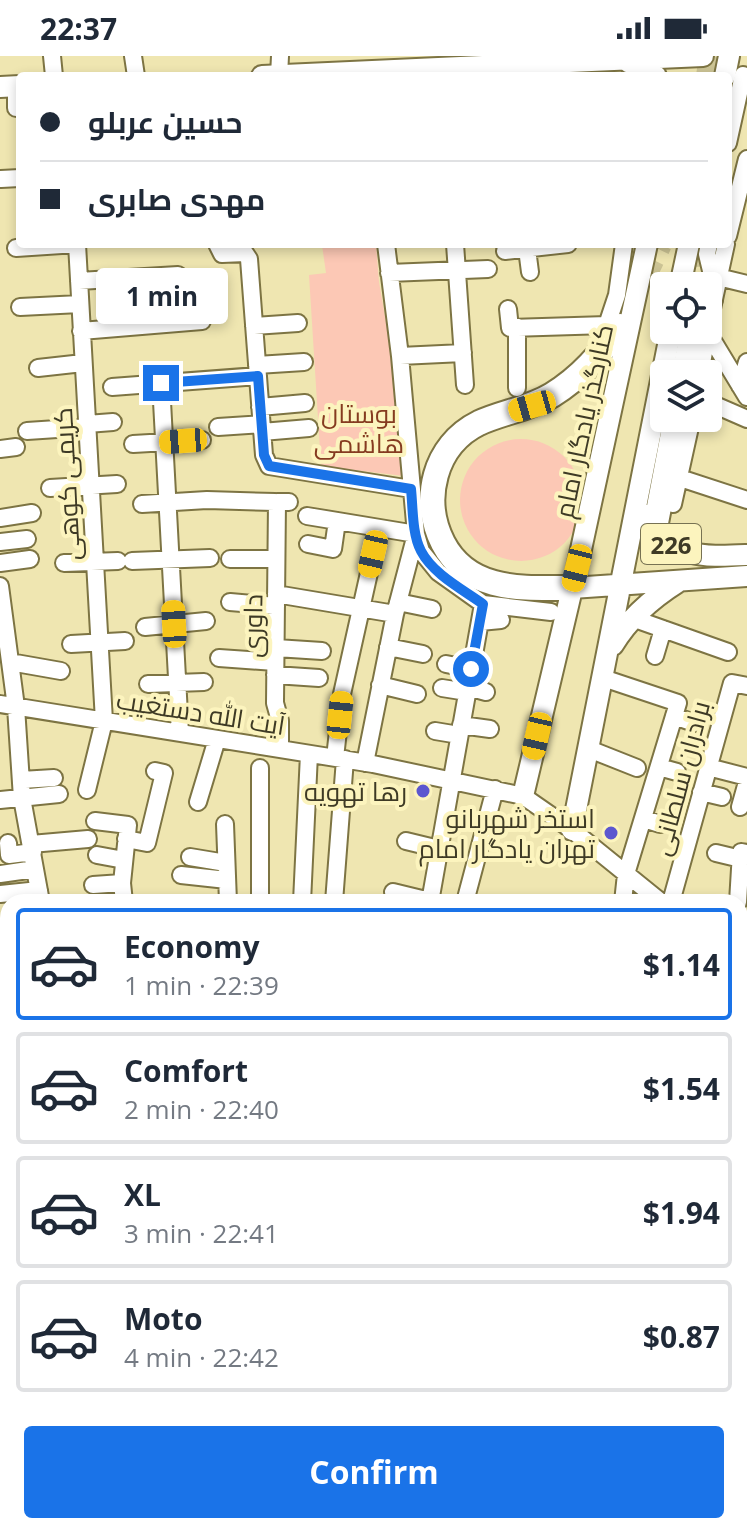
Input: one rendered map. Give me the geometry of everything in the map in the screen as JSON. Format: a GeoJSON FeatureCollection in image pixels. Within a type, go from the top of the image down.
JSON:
{"type":"FeatureCollection","features":[{"type":"Feature","properties":{"kind":"highway"},"geometry":{"type":"LineString","coordinates":[[572,588],[500,586],[472,574],[452,556],[437,529],[432,492],[440,461],[463,433],[480,423],[532,406],[554,394],[591,364],[613,326]]}},
{"type":"Feature","properties":{"kind":"highway"},"geometry":{"type":"LineString","coordinates":[[655,528],[673,432]]}},
{"type":"Feature","properties":{"kind":"main road"},"geometry":{"type":"LineString","coordinates":[[369,72],[395,63],[442,67],[579,59],[617,66],[674,63],[703,56]]}},
{"type":"Feature","properties":{"kind":"main road"},"geometry":{"type":"LineString","coordinates":[[729,56],[734,75]]}},
{"type":"Feature","properties":{"kind":"main road","name":"کنارگذر یادگار امام"},"geometry":{"type":"LineString","coordinates":[[523,796],[646,248]]}},
{"type":"Feature","properties":{"kind":"main road"},"geometry":{"type":"LineString","coordinates":[[683,272],[688,248]]}},
{"type":"Feature","properties":{"kind":"main road"},"geometry":{"type":"LineString","coordinates":[[572,830],[668,344]]}},
{"type":"Feature","properties":{"kind":"main road","name":"226"},"geometry":{"type":"LineString","coordinates":[[641,475],[646,513],[668,542],[689,553],[714,557],[747,555]]}},
{"type":"Feature","properties":{"kind":"main road","name":"226"},"geometry":{"type":"LineString","coordinates":[[621,585],[747,576]]}},
{"type":"Feature","properties":{"kind":"main road"},"geometry":{"type":"LineString","coordinates":[[609,652],[632,618],[655,596],[681,580]]}},
{"type":"Feature","properties":{"kind":"main road"},"geometry":{"type":"LineString","coordinates":[[572,588],[621,585]]}},
{"type":"Feature","properties":{"kind":"street"},"geometry":{"type":"LineString","coordinates":[[732,98],[734,75]]}},
{"type":"Feature","properties":{"kind":"street"},"geometry":{"type":"LineString","coordinates":[[12,87],[16,108]]}},
{"type":"Feature","properties":{"kind":"street"},"geometry":{"type":"LineString","coordinates":[[732,220],[747,159]]}},
{"type":"Feature","properties":{"kind":"street","name":"کریمی کوهی"},"geometry":{"type":"LineString","coordinates":[[77,248],[104,721],[87,790]]}},
{"type":"Feature","properties":{"kind":"street"},"geometry":{"type":"LineString","coordinates":[[218,248],[222,254],[241,252],[248,255],[265,461],[273,468],[411,489]]}},
{"type":"Feature","properties":{"kind":"street"},"geometry":{"type":"LineString","coordinates":[[386,248],[400,356],[416,534],[421,551],[438,572],[483,604],[551,612]]}},
{"type":"Feature","properties":{"kind":"street"},"geometry":{"type":"LineString","coordinates":[[455,248],[465,385]]}},
{"type":"Feature","properties":{"kind":"street"},"geometry":{"type":"LineString","coordinates":[[505,251],[535,248]]}},
{"type":"Feature","properties":{"kind":"street"},"geometry":{"type":"LineString","coordinates":[[508,309],[510,328],[613,326],[623,248]]}},
{"type":"Feature","properties":{"kind":"street"},"geometry":{"type":"LineString","coordinates":[[708,248],[710,272]]}},
{"type":"Feature","properties":{"kind":"street"},"geometry":{"type":"LineString","coordinates":[[718,272],[725,248]]}},
{"type":"Feature","properties":{"kind":"street"},"geometry":{"type":"LineString","coordinates":[[527,249],[530,272]]}},
{"type":"Feature","properties":{"kind":"street"},"geometry":{"type":"LineString","coordinates":[[389,273],[488,269]]}},
{"type":"Feature","properties":{"kind":"street"},"geometry":{"type":"LineString","coordinates":[[79,281],[178,275]]}},
{"type":"Feature","properties":{"kind":"street"},"geometry":{"type":"LineString","coordinates":[[722,288],[747,284]]}},
{"type":"Feature","properties":{"kind":"street"},"geometry":{"type":"LineString","coordinates":[[20,307],[80,304]]}},
{"type":"Feature","properties":{"kind":"street"},"geometry":{"type":"LineString","coordinates":[[81,331],[202,321]]}},
{"type":"Feature","properties":{"kind":"street"},"geometry":{"type":"LineString","coordinates":[[254,326],[298,323]]}},
{"type":"Feature","properties":{"kind":"street"},"geometry":{"type":"LineString","coordinates":[[517,327],[517,388]]}},
{"type":"Feature","properties":{"kind":"street"},"geometry":{"type":"LineString","coordinates":[[717,344],[744,392]]}},
{"type":"Feature","properties":{"kind":"street"},"geometry":{"type":"LineString","coordinates":[[400,356],[463,353]]}},
{"type":"Feature","properties":{"kind":"street"},"geometry":{"type":"LineString","coordinates":[[85,390],[161,383],[304,362]]}},
{"type":"Feature","properties":{"kind":"street"},"geometry":{"type":"LineString","coordinates":[[744,392],[747,362]]}},
{"type":"Feature","properties":{"kind":"street"},"geometry":{"type":"LineString","coordinates":[[38,368],[83,363]]}},
{"type":"Feature","properties":{"kind":"street"},"geometry":{"type":"LineString","coordinates":[[161,383],[180,733]]}},
{"type":"Feature","properties":{"kind":"street"},"geometry":{"type":"LineString","coordinates":[[218,427],[261,421],[305,403]]}},
{"type":"Feature","properties":{"kind":"street"},"geometry":{"type":"LineString","coordinates":[[722,408],[747,419]]}},
{"type":"Feature","properties":{"kind":"street"},"geometry":{"type":"LineString","coordinates":[[261,421],[309,428]]}},
{"type":"Feature","properties":{"kind":"street"},"geometry":{"type":"LineString","coordinates":[[27,431],[113,422]]}},
{"type":"Feature","properties":{"kind":"street"},"geometry":{"type":"LineString","coordinates":[[673,504],[689,432]]}},
{"type":"Feature","properties":{"kind":"street"},"geometry":{"type":"LineString","coordinates":[[133,444],[202,440]]}},
{"type":"Feature","properties":{"kind":"street"},"geometry":{"type":"LineString","coordinates":[[680,478],[747,500]]}},
{"type":"Feature","properties":{"kind":"street"},"geometry":{"type":"LineString","coordinates":[[50,488],[117,484]]}},
{"type":"Feature","properties":{"kind":"street"},"geometry":{"type":"LineString","coordinates":[[142,504],[167,502]]}},
{"type":"Feature","properties":{"kind":"street","name":"داوری"},"geometry":{"type":"LineString","coordinates":[[167,502],[280,502],[275,662],[280,749]]}},
{"type":"Feature","properties":{"kind":"street"},"geometry":{"type":"LineString","coordinates":[[0,518],[32,513]]}},
{"type":"Feature","properties":{"kind":"street"},"geometry":{"type":"LineString","coordinates":[[307,516],[416,534]]}},
{"type":"Feature","properties":{"kind":"street"},"geometry":{"type":"LineString","coordinates":[[308,544],[333,549],[337,521]]}},
{"type":"Feature","properties":{"kind":"street"},"geometry":{"type":"LineString","coordinates":[[334,894],[342,694],[379,528]]}},
{"type":"Feature","properties":{"kind":"street"},"geometry":{"type":"LineString","coordinates":[[365,763],[388,647],[416,534]]}},
{"type":"Feature","properties":{"kind":"street"},"geometry":{"type":"LineString","coordinates":[[0,542],[27,539]]}},
{"type":"Feature","properties":{"kind":"street"},"geometry":{"type":"LineString","coordinates":[[64,563],[210,558]]}},
{"type":"Feature","properties":{"kind":"street"},"geometry":{"type":"LineString","coordinates":[[0,563],[30,559]]}},
{"type":"Feature","properties":{"kind":"street"},"geometry":{"type":"LineString","coordinates":[[230,559],[276,559]]}},
{"type":"Feature","properties":{"kind":"street"},"geometry":{"type":"LineString","coordinates":[[0,586],[4,643],[10,662],[8,706],[40,894]]}},
{"type":"Feature","properties":{"kind":"street"},"geometry":{"type":"LineString","coordinates":[[230,602],[276,600],[432,609]]}},
{"type":"Feature","properties":{"kind":"street"},"geometry":{"type":"LineString","coordinates":[[431,894],[483,604]]}},
{"type":"Feature","properties":{"kind":"street"},"geometry":{"type":"LineString","coordinates":[[632,618],[728,652]]}},
{"type":"Feature","properties":{"kind":"street"},"geometry":{"type":"LineString","coordinates":[[480,622],[501,620]]}},
{"type":"Feature","properties":{"kind":"street"},"geometry":{"type":"LineString","coordinates":[[145,627],[206,621]]}},
{"type":"Feature","properties":{"kind":"street"},"geometry":{"type":"LineString","coordinates":[[655,656],[663,629]]}},
{"type":"Feature","properties":{"kind":"street"},"geometry":{"type":"LineString","coordinates":[[71,644],[125,641]]}},
{"type":"Feature","properties":{"kind":"street"},"geometry":{"type":"LineString","coordinates":[[388,647],[423,654]]}},
{"type":"Feature","properties":{"kind":"street"},"geometry":{"type":"LineString","coordinates":[[275,662],[322,651]]}},
{"type":"Feature","properties":{"kind":"street"},"geometry":{"type":"LineString","coordinates":[[219,658],[275,662],[319,678]]}},
{"type":"Feature","properties":{"kind":"street"},"geometry":{"type":"LineString","coordinates":[[10,662],[61,671]]}},
{"type":"Feature","properties":{"kind":"street"},"geometry":{"type":"LineString","coordinates":[[446,664],[471,669]]}},
{"type":"Feature","properties":{"kind":"street"},"geometry":{"type":"LineString","coordinates":[[603,678],[650,693],[694,723]]}},
{"type":"Feature","properties":{"kind":"street"},"geometry":{"type":"LineString","coordinates":[[148,684],[204,682]]}},
{"type":"Feature","properties":{"kind":"street","name":"برادران سلطانی"},"geometry":{"type":"LineString","coordinates":[[666,894],[701,792],[732,683],[747,686]]}},
{"type":"Feature","properties":{"kind":"street"},"geometry":{"type":"LineString","coordinates":[[380,685],[417,694]]}},
{"type":"Feature","properties":{"kind":"street"},"geometry":{"type":"LineString","coordinates":[[442,688],[486,692]]}},
{"type":"Feature","properties":{"kind":"street","name":"آیت الله دستغیب"},"geometry":{"type":"LineString","coordinates":[[8,706],[365,763],[523,796],[572,830],[652,894]]}},
{"type":"Feature","properties":{"kind":"street"},"geometry":{"type":"LineString","coordinates":[[624,894],[626,874],[652,821],[649,775],[676,710]]}},
{"type":"Feature","properties":{"kind":"street"},"geometry":{"type":"LineString","coordinates":[[435,731],[490,729]]}},
{"type":"Feature","properties":{"kind":"street"},"geometry":{"type":"LineString","coordinates":[[198,802],[217,739]]}},
{"type":"Feature","properties":{"kind":"street"},"geometry":{"type":"LineString","coordinates":[[589,749],[649,775],[677,772]]}},
{"type":"Feature","properties":{"kind":"street"},"geometry":{"type":"LineString","coordinates":[[302,894],[309,754]]}},
{"type":"Feature","properties":{"kind":"street"},"geometry":{"type":"LineString","coordinates":[[708,767],[747,779],[740,807]]}},
{"type":"Feature","properties":{"kind":"street"},"geometry":{"type":"LineString","coordinates":[[260,768],[260,894]]}},
{"type":"Feature","properties":{"kind":"street"},"geometry":{"type":"LineString","coordinates":[[95,821],[147,843],[164,773],[155,771]]}},
{"type":"Feature","properties":{"kind":"street"},"geometry":{"type":"LineString","coordinates":[[0,800],[22,798],[56,786],[21,780]]}},
{"type":"Feature","properties":{"kind":"street"},"geometry":{"type":"LineString","coordinates":[[467,894],[495,789]]}},
{"type":"Feature","properties":{"kind":"street"},"geometry":{"type":"LineString","coordinates":[[701,792],[722,797]]}},
{"type":"Feature","properties":{"kind":"street"},"geometry":{"type":"LineString","coordinates":[[225,824],[228,894]]}},
{"type":"Feature","properties":{"kind":"street"},"geometry":{"type":"LineString","coordinates":[[123,894],[127,832]]}},
{"type":"Feature","properties":{"kind":"street"},"geometry":{"type":"LineString","coordinates":[[0,874],[33,855],[88,839]]}},
{"type":"Feature","properties":{"kind":"street"},"geometry":{"type":"LineString","coordinates":[[406,841],[439,849]]}},
{"type":"Feature","properties":{"kind":"street"},"geometry":{"type":"LineString","coordinates":[[8,843],[9,855],[33,855]]}},
{"type":"Feature","properties":{"kind":"street"},"geometry":{"type":"LineString","coordinates":[[716,853],[743,855],[739,894]]}},
{"type":"Feature","properties":{"kind":"street"},"geometry":{"type":"LineString","coordinates":[[97,855],[124,860]]}},
{"type":"Feature","properties":{"kind":"street"},"geometry":{"type":"LineString","coordinates":[[190,857],[226,863]]}},
{"type":"Feature","properties":{"kind":"street"},"geometry":{"type":"LineString","coordinates":[[181,875],[227,880]]}},
{"type":"Feature","properties":{"kind":"street"},"geometry":{"type":"LineString","coordinates":[[93,885],[122,883]]}},
{"type":"Feature","properties":{"kind":"street"},"geometry":{"type":"LineString","coordinates":[[393,892],[401,894]]}},
{"type":"Feature","properties":{"kind":"green space","name":"بوستان هاشمی"},"geometry":{"type":"Polygon","coordinates":[[[322,248],[376,248],[396,380],[404,476],[321,466],[309,275],[326,273],[322,248]]]}},
{"type":"Feature","properties":{"kind":"green space"},"geometry":{"type":"Polygon","coordinates":[[[521,439],[544,444],[564,457],[577,477],[582,500],[577,523],[564,543],[544,556],[521,561],[498,556],[478,543],[465,523],[460,500],[465,477],[478,457],[498,444],[521,439]]]}},
{"type":"Feature","properties":{"kind":"tunnel"},"geometry":{"type":"LineString","coordinates":[[709,72],[711,56]]}},
{"type":"Feature","properties":{"kind":"tunnel"},"geometry":{"type":"LineString","coordinates":[[642,281],[658,248]]}},
{"type":"Feature","properties":{"kind":"tunnel"},"geometry":{"type":"LineString","coordinates":[[690,248],[696,272]]}},
{"type":"Feature","properties":{"kind":"place","name":"رها تهویه"},"geometry":{"type":"Point","coordinates":[423,791]}},
{"type":"Feature","properties":{"kind":"place","name":"استخر شهربانو تهران یادگار امام"},"geometry":{"type":"Point","coordinates":[611,833]}},
{"type":"Feature","properties":{"kind":"route"},"geometry":{"type":"LineString","coordinates":[[161,383],[258,376],[264,455],[269,466],[411,489],[421,551],[438,572],[483,604],[471,669]]}}]}
